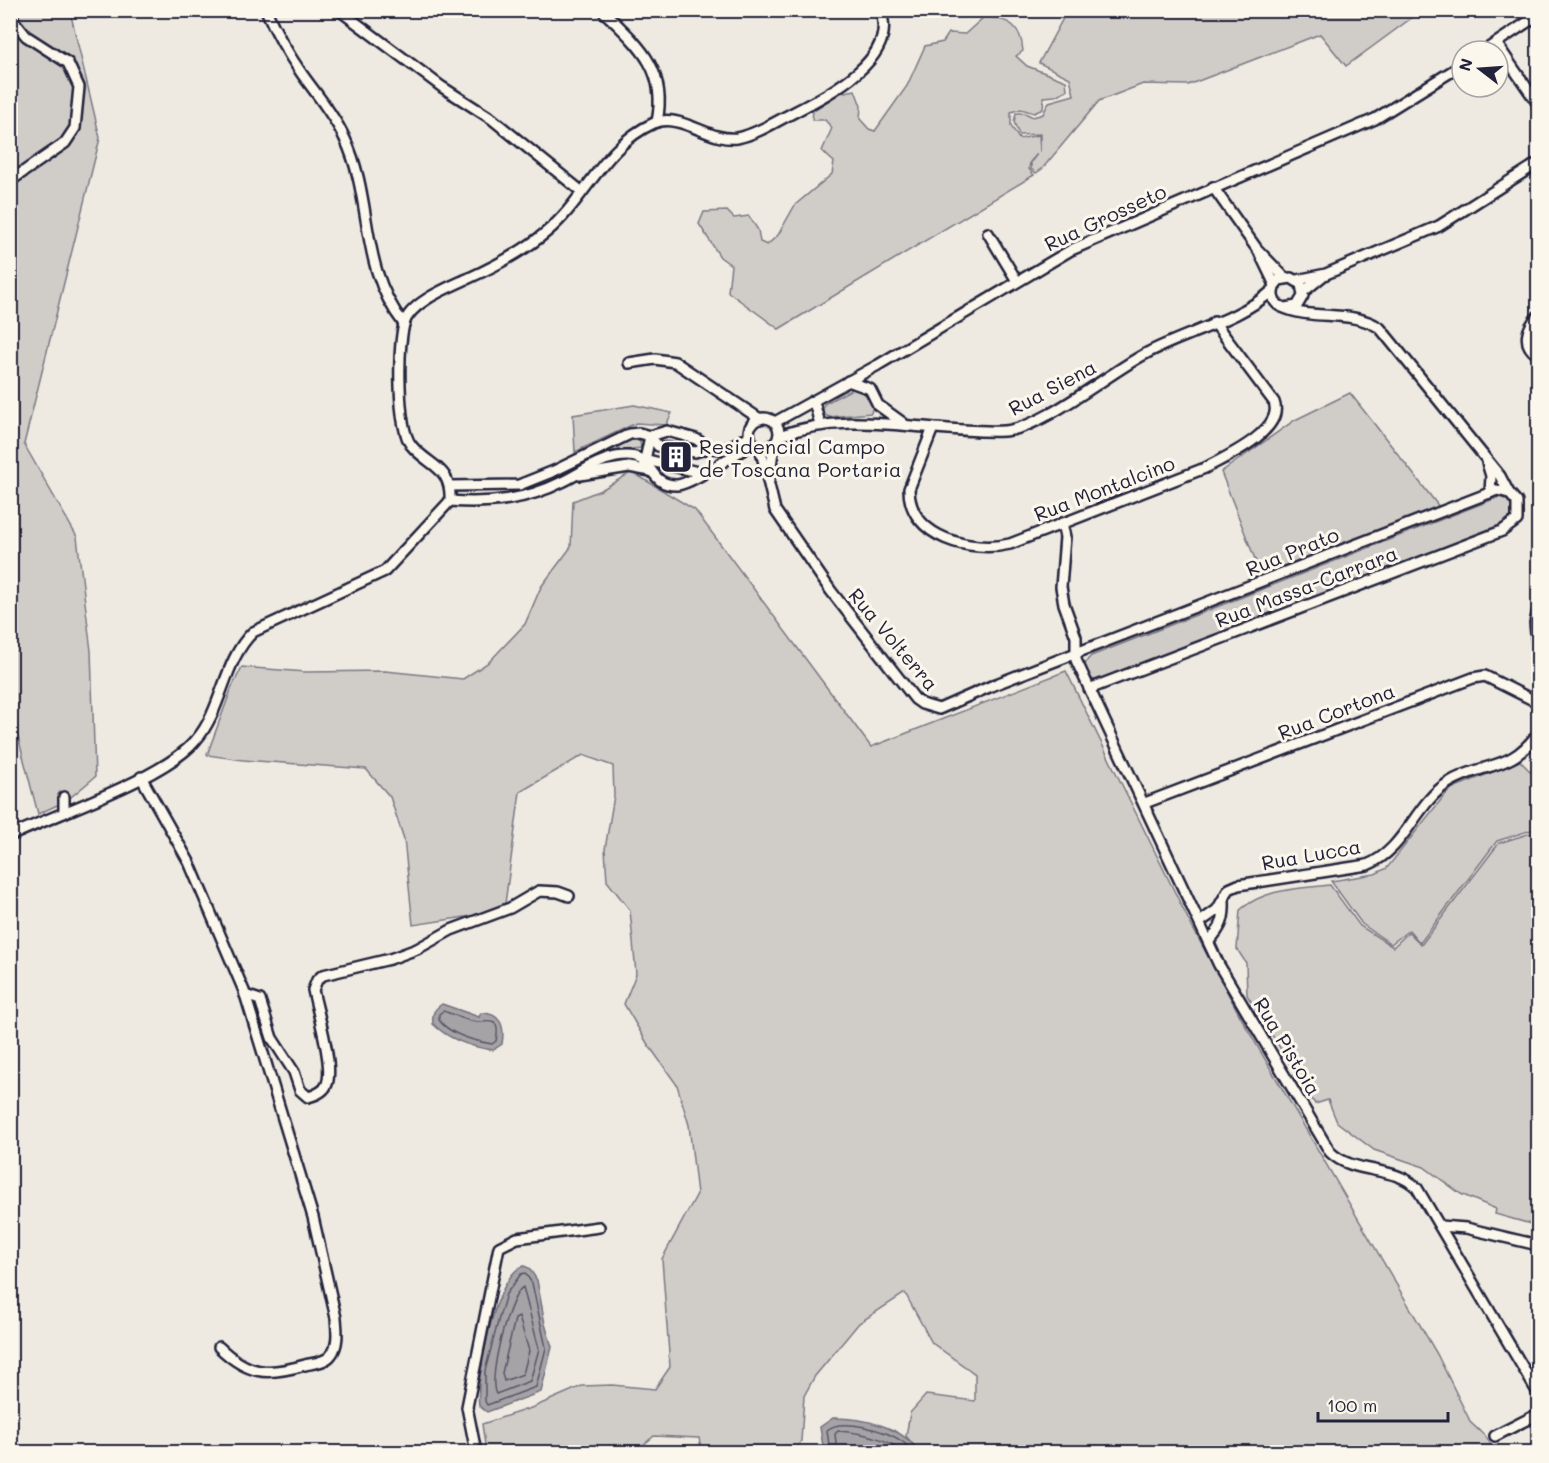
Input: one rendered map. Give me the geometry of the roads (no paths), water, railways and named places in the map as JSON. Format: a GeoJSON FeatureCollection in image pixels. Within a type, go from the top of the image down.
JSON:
{"type":"FeatureCollection","features":[{"type":"Feature","properties":{"kind":"street"},"geometry":{"type":"LineString","coordinates":[[10,181],[65,143],[75,128],[79,87],[68,63],[26,36],[14,21],[11,10]]}},
{"type":"Feature","properties":{"kind":"street"},"geometry":{"type":"LineString","coordinates":[[266,10],[288,53],[345,139],[362,199],[377,277],[390,306],[404,324]]}},
{"type":"Feature","properties":{"kind":"street"},"geometry":{"type":"LineString","coordinates":[[339,10],[442,87],[492,119],[581,192]]}},
{"type":"Feature","properties":{"kind":"street"},"geometry":{"type":"LineString","coordinates":[[602,10],[630,38],[653,68],[660,98],[657,122]]}},
{"type":"Feature","properties":{"kind":"street"},"geometry":{"type":"LineString","coordinates":[[10,836],[141,777],[177,758],[196,741],[204,729],[239,649],[253,632],[385,572],[450,501],[450,486],[443,471],[411,444],[406,434],[402,414],[400,345],[407,317],[434,294],[474,276],[543,234],[563,216],[596,171],[620,146],[657,122],[670,121],[732,138],[773,123],[848,82],[861,70],[880,42],[883,28],[880,10]]}},
{"type":"Feature","properties":{"kind":"street"},"geometry":{"type":"LineString","coordinates":[[1502,39],[1539,15]]}},
{"type":"Feature","properties":{"kind":"street"},"geometry":{"type":"LineString","coordinates":[[1510,63],[1539,104]]}},
{"type":"Feature","properties":{"kind":"street","name":"Rua Grosseto"},"geometry":{"type":"LineString","coordinates":[[775,422],[878,365],[1071,250],[1384,115],[1450,73]]}},
{"type":"Feature","properties":{"kind":"street"},"geometry":{"type":"LineString","coordinates":[[1214,187],[1257,249],[1285,278],[1297,280],[1326,274],[1439,226],[1539,163]]}},
{"type":"Feature","properties":{"kind":"street"},"geometry":{"type":"LineString","coordinates":[[988,233],[1017,281]]}},
{"type":"Feature","properties":{"kind":"street"},"geometry":{"type":"LineString","coordinates":[[1257,249],[1274,287],[1273,298],[1282,307],[1297,306],[1303,294],[1326,274]]}},
{"type":"Feature","properties":{"kind":"street"},"geometry":{"type":"LineString","coordinates":[[1274,287],[1285,278]]}},
{"type":"Feature","properties":{"kind":"street"},"geometry":{"type":"LineString","coordinates":[[1297,280],[1309,306],[1322,314]]}},
{"type":"Feature","properties":{"kind":"street","name":"Rua Siena"},"geometry":{"type":"LineString","coordinates":[[754,438],[776,440],[820,424],[866,422],[1003,431],[1028,425],[1146,353],[1256,305],[1274,287]]}},
{"type":"Feature","properties":{"kind":"street","name":"Rua Siena"},"geometry":{"type":"LineString","coordinates":[[1256,305],[1362,320],[1380,328],[1500,476],[1509,493]]}},
{"type":"Feature","properties":{"kind":"street"},"geometry":{"type":"LineString","coordinates":[[1539,316],[1531,325],[1527,336],[1528,344],[1539,355]]}},
{"type":"Feature","properties":{"kind":"street","name":"Rua Montalcino"},"geometry":{"type":"LineString","coordinates":[[933,428],[909,489],[914,508],[927,530],[968,545],[988,547],[1011,544],[1205,468],[1223,459],[1271,425],[1276,415],[1274,402],[1214,322]]}},
{"type":"Feature","properties":{"kind":"street"},"geometry":{"type":"LineString","coordinates":[[629,363],[655,359],[675,362],[735,404],[760,419],[775,422],[776,440],[768,489]]}},
{"type":"Feature","properties":{"kind":"street"},"geometry":{"type":"LineString","coordinates":[[878,365],[873,372],[870,389],[878,405],[905,424]]}},
{"type":"Feature","properties":{"kind":"street"},"geometry":{"type":"LineString","coordinates":[[848,381],[870,389]]}},
{"type":"Feature","properties":{"kind":"street"},"geometry":{"type":"LineString","coordinates":[[813,402],[820,424]]}},
{"type":"Feature","properties":{"kind":"street"},"geometry":{"type":"LineString","coordinates":[[735,404],[754,438]]}},
{"type":"Feature","properties":{"kind":"street"},"geometry":{"type":"LineString","coordinates":[[866,422],[877,412],[878,405]]}},
{"type":"Feature","properties":{"kind":"street"},"geometry":{"type":"LineString","coordinates":[[650,436],[646,460],[651,471],[664,482],[679,485],[689,482],[754,438],[760,419]]}},
{"type":"Feature","properties":{"kind":"street"},"geometry":{"type":"LineString","coordinates":[[650,436],[662,431],[682,434],[696,439],[709,448]]}},
{"type":"Feature","properties":{"kind":"street"},"geometry":{"type":"LineString","coordinates":[[450,486],[519,485],[554,471],[619,438],[639,433],[650,436],[658,446],[695,452],[709,448],[725,449],[754,438]]}},
{"type":"Feature","properties":{"kind":"street","name":"Rua Volterra"},"geometry":{"type":"LineString","coordinates":[[754,438],[775,510],[831,591],[922,704],[939,709],[1076,654]]}},
{"type":"Feature","properties":{"kind":"street"},"geometry":{"type":"LineString","coordinates":[[450,501],[483,502],[520,499],[572,477],[608,458],[628,456],[702,473]]}},
{"type":"Feature","properties":{"kind":"street"},"geometry":{"type":"LineString","coordinates":[[1486,461],[1491,476],[1490,493]]}},
{"type":"Feature","properties":{"kind":"street"},"geometry":{"type":"LineString","coordinates":[[572,477],[629,467],[651,471]]}},
{"type":"Feature","properties":{"kind":"street"},"geometry":{"type":"LineString","coordinates":[[554,471],[559,483]]}},
{"type":"Feature","properties":{"kind":"street"},"geometry":{"type":"LineString","coordinates":[[519,485],[520,499]]}},
{"type":"Feature","properties":{"kind":"street","name":"Rua Prato"},"geometry":{"type":"LineString","coordinates":[[1076,654],[1497,490],[1509,493]]}},
{"type":"Feature","properties":{"kind":"street","name":"Rua Massa-Carrara"},"geometry":{"type":"LineString","coordinates":[[1089,689],[1502,531],[1517,520],[1517,502],[1509,493]]}},
{"type":"Feature","properties":{"kind":"street","name":"Rua Pistoia"},"geometry":{"type":"LineString","coordinates":[[1062,523],[1065,537],[1061,587],[1064,604],[1076,637],[1076,660],[1219,965],[1330,1152],[1342,1163],[1412,1183],[1440,1226],[1539,1394]]}},
{"type":"Feature","properties":{"kind":"street"},"geometry":{"type":"LineString","coordinates":[[1539,610],[1534,623],[1539,657]]}},
{"type":"Feature","properties":{"kind":"street","name":"Rua Cortona"},"geometry":{"type":"LineString","coordinates":[[1145,803],[1473,678],[1485,676],[1531,699],[1539,700]]}},
{"type":"Feature","properties":{"kind":"street","name":"Rua Lucca"},"geometry":{"type":"LineString","coordinates":[[1200,922],[1217,910],[1229,889],[1242,884],[1353,867],[1377,861],[1402,836],[1431,796],[1448,783],[1509,761],[1530,745],[1539,733]]}},
{"type":"Feature","properties":{"kind":"street"},"geometry":{"type":"LineString","coordinates":[[141,777],[189,862],[245,995],[312,1217],[336,1318],[335,1348],[325,1360],[268,1372],[240,1365],[219,1347]]}},
{"type":"Feature","properties":{"kind":"street"},"geometry":{"type":"LineString","coordinates":[[63,811],[64,797]]}},
{"type":"Feature","properties":{"kind":"street"},"geometry":{"type":"LineString","coordinates":[[245,995],[260,1000],[272,1038],[294,1072],[300,1090],[308,1096],[319,1094],[327,1084],[328,1067],[313,990],[317,980],[323,975],[390,959],[417,949],[451,930],[510,908],[539,891],[558,892],[569,896]]}},
{"type":"Feature","properties":{"kind":"street"},"geometry":{"type":"LineString","coordinates":[[1209,941],[1222,927],[1225,917],[1224,897]]}},
{"type":"Feature","properties":{"kind":"street"},"geometry":{"type":"LineString","coordinates":[[1440,1226],[1466,1228],[1539,1245]]}},
{"type":"Feature","properties":{"kind":"street"},"geometry":{"type":"LineString","coordinates":[[476,1452],[467,1407],[500,1247],[517,1238],[599,1227]]}},
{"type":"Feature","properties":{"kind":"street"},"geometry":{"type":"LineString","coordinates":[[1496,1436],[1539,1414]]}},
{"type":"Feature","properties":{"kind":"water"},"geometry":{"type":"Polygon","coordinates":[[[442,1004],[479,1017],[481,1013],[493,1015],[502,1026],[502,1044],[493,1050],[485,1049],[461,1042],[439,1030],[433,1024],[433,1018],[434,1012],[442,1004]]]}},
{"type":"Feature","properties":{"kind":"water"},"geometry":{"type":"Polygon","coordinates":[[[524,1266],[529,1268],[537,1280],[545,1324],[552,1347],[541,1392],[487,1412],[479,1406],[479,1393],[480,1374],[489,1329],[504,1287],[514,1273],[524,1266]]]}},
{"type":"Feature","properties":{"kind":"water"},"geometry":{"type":"Polygon","coordinates":[[[833,1418],[881,1425],[903,1436],[919,1452],[824,1452],[820,1427],[833,1418]]]}},
{"type":"Feature","properties":{"kind":"place","name":"Residencial Campo de Toscana Portaria"},"geometry":{"type":"Point","coordinates":[676,457]}}]}
